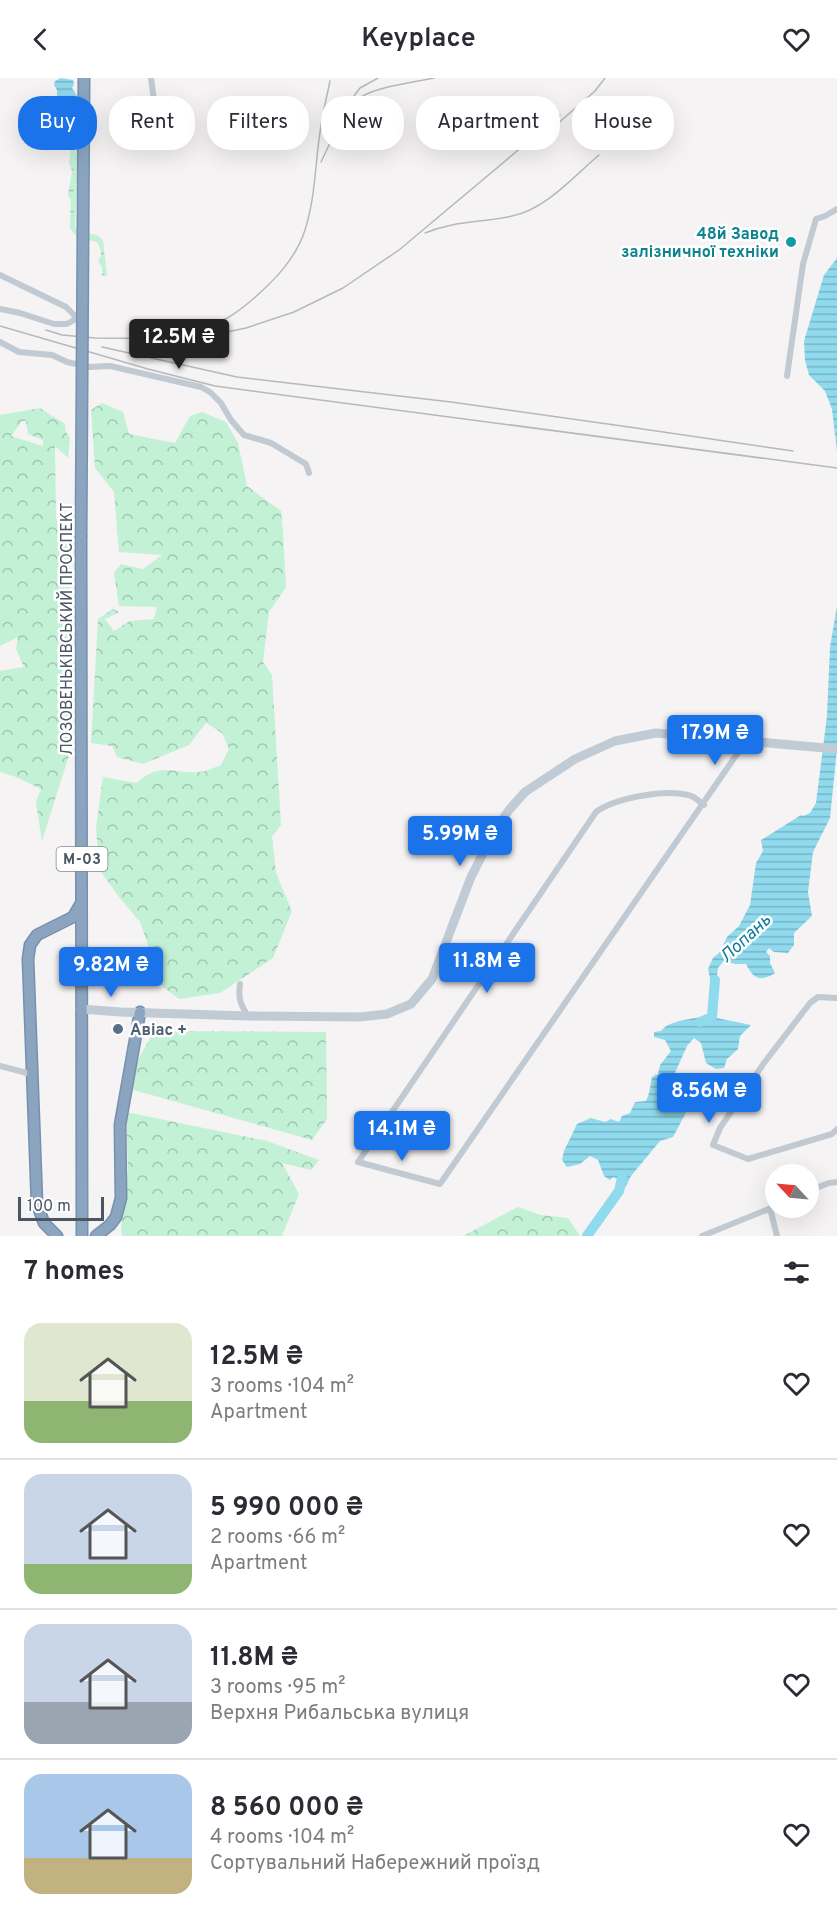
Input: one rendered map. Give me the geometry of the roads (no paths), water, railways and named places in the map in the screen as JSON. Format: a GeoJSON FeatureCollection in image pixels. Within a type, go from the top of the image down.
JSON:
{"type":"FeatureCollection","features":[{"type":"Feature","properties":{"kind":"highway","name":"ЛОЗОВЕНЬКІВСЬКИЙ ПРОСПЕКТ"},"geometry":{"type":"LineString","coordinates":[[82,1236],[81,537],[84,78]]}},
{"type":"Feature","properties":{"kind":"highway"},"geometry":{"type":"LineString","coordinates":[[57,1236],[44,1223],[37,1204],[28,959],[33,939],[42,932],[74,917],[82,902]]}},
{"type":"Feature","properties":{"kind":"highway"},"geometry":{"type":"LineString","coordinates":[[96,1236],[116,1217],[121,1198],[120,1125],[140,1012]]}},
{"type":"Feature","properties":{"kind":"street"},"geometry":{"type":"LineString","coordinates":[[150,78],[153,96]]}},
{"type":"Feature","properties":{"kind":"street"},"geometry":{"type":"LineString","coordinates":[[787,376],[803,264],[816,219],[837,209]]}},
{"type":"Feature","properties":{"kind":"street"},"geometry":{"type":"LineString","coordinates":[[0,275],[66,307],[75,316],[74,320],[67,324],[54,324],[0,309]]}},
{"type":"Feature","properties":{"kind":"street"},"geometry":{"type":"LineString","coordinates":[[0,342],[19,352],[52,355],[67,362],[89,367],[110,366],[201,387],[210,392],[221,404],[244,435],[271,443],[306,464],[309,473]]}},
{"type":"Feature","properties":{"kind":"street"},"geometry":{"type":"LineString","coordinates":[[81,1009],[248,1016],[359,1017],[387,1014],[411,1004],[432,979],[471,877],[508,810],[525,792],[575,759],[615,741],[656,733],[837,749]]}},
{"type":"Feature","properties":{"kind":"street"},"geometry":{"type":"LineString","coordinates":[[704,805],[687,794],[636,796],[605,806],[596,813],[358,1162],[441,1184],[704,805],[746,741]]}},
{"type":"Feature","properties":{"kind":"street"},"geometry":{"type":"LineString","coordinates":[[240,984],[238,997],[248,1016]]}},
{"type":"Feature","properties":{"kind":"street"},"geometry":{"type":"LineString","coordinates":[[835,1131],[748,1159],[713,1145],[720,1128],[764,1063],[810,1004],[818,997],[837,998]]}},
{"type":"Feature","properties":{"kind":"street"},"geometry":{"type":"LineString","coordinates":[[0,1066],[31,1074]]}},
{"type":"Feature","properties":{"kind":"street"},"geometry":{"type":"LineString","coordinates":[[819,1187],[837,1182]]}},
{"type":"Feature","properties":{"kind":"street"},"geometry":{"type":"LineString","coordinates":[[702,1236],[765,1210]]}},
{"type":"Feature","properties":{"kind":"street"},"geometry":{"type":"LineString","coordinates":[[775,1218],[777,1236]]}},
{"type":"Feature","properties":{"kind":"water"},"geometry":{"type":"Polygon","coordinates":[[[61,78],[73,80],[72,88],[77,96],[57,96],[55,81],[61,78]]]}},
{"type":"Feature","properties":{"kind":"water"},"geometry":{"type":"Polygon","coordinates":[[[837,258],[837,451],[832,409],[825,391],[809,375],[804,341],[824,275],[837,258]]]}},
{"type":"Feature","properties":{"kind":"water"},"geometry":{"type":"Polygon","coordinates":[[[837,606],[837,749],[830,818],[813,852],[808,892],[812,916],[794,933],[794,945],[788,953],[774,952],[769,948],[766,952],[770,956],[770,963],[775,973],[770,976],[758,978],[751,973],[746,964],[724,961],[718,968],[714,996],[708,969],[727,937],[739,926],[750,905],[756,863],[763,851],[761,840],[801,815],[810,813],[816,803],[827,716],[830,647],[837,606]]]}},
{"type":"Feature","properties":{"kind":"water"},"geometry":{"type":"Polygon","coordinates":[[[707,1016],[751,1025],[740,1036],[738,1049],[727,1059],[724,1068],[716,1069],[706,1063],[701,1043],[694,1038],[687,1046],[674,1075],[665,1079],[658,1092],[676,1092],[671,1098],[676,1101],[686,1099],[690,1105],[673,1137],[660,1141],[631,1176],[625,1188],[619,1191],[618,1179],[613,1177],[610,1180],[604,1176],[598,1160],[590,1156],[580,1164],[567,1167],[562,1160],[564,1151],[577,1124],[591,1118],[605,1122],[611,1119],[619,1122],[622,1116],[630,1113],[635,1102],[646,1101],[652,1077],[658,1074],[660,1065],[671,1051],[665,1040],[654,1037],[654,1032],[661,1031],[675,1022],[707,1016]]]}},
{"type":"Feature","properties":{"kind":"waterway","name":"Лопань"},"geometry":{"type":"LineString","coordinates":[[700,1022],[712,1017],[715,980]]}},
{"type":"Feature","properties":{"kind":"waterway","name":"Лопань"},"geometry":{"type":"LineString","coordinates":[[587,1236],[619,1191],[622,1178]]}},
{"type":"Feature","properties":{"kind":"railway"},"geometry":{"type":"LineString","coordinates":[[354,96],[360,88],[378,78]]}},
{"type":"Feature","properties":{"kind":"railway"},"geometry":{"type":"LineString","coordinates":[[363,96],[384,88],[434,78]]}},
{"type":"Feature","properties":{"kind":"railway"},"geometry":{"type":"LineString","coordinates":[[560,122],[595,91],[605,78]]}},
{"type":"Feature","properties":{"kind":"railway"},"geometry":{"type":"LineString","coordinates":[[198,329],[221,321],[247,304],[277,276],[296,250],[309,217],[319,139],[330,81]]}},
{"type":"Feature","properties":{"kind":"railway"},"geometry":{"type":"LineString","coordinates":[[321,162],[327,150]]}},
{"type":"Feature","properties":{"kind":"railway"},"geometry":{"type":"LineString","coordinates":[[46,330],[62,335],[95,338],[193,339],[246,328],[294,312],[343,288],[399,250],[518,150]]}},
{"type":"Feature","properties":{"kind":"railway"},"geometry":{"type":"LineString","coordinates":[[425,233],[458,224],[512,216],[536,207],[599,155]]}},
{"type":"Feature","properties":{"kind":"railway"},"geometry":{"type":"LineString","coordinates":[[0,326],[215,386],[837,468]]}},
{"type":"Feature","properties":{"kind":"railway"},"geometry":{"type":"LineString","coordinates":[[102,347],[237,377],[451,402],[793,451]]}},
{"type":"Feature","properties":{"kind":"place","name":"48й Завод залізничної техніки"},"geometry":{"type":"Point","coordinates":[791,242]}},
{"type":"Feature","properties":{"kind":"place","name":"Авiас +"},"geometry":{"type":"Point","coordinates":[118,1029]}}]}
